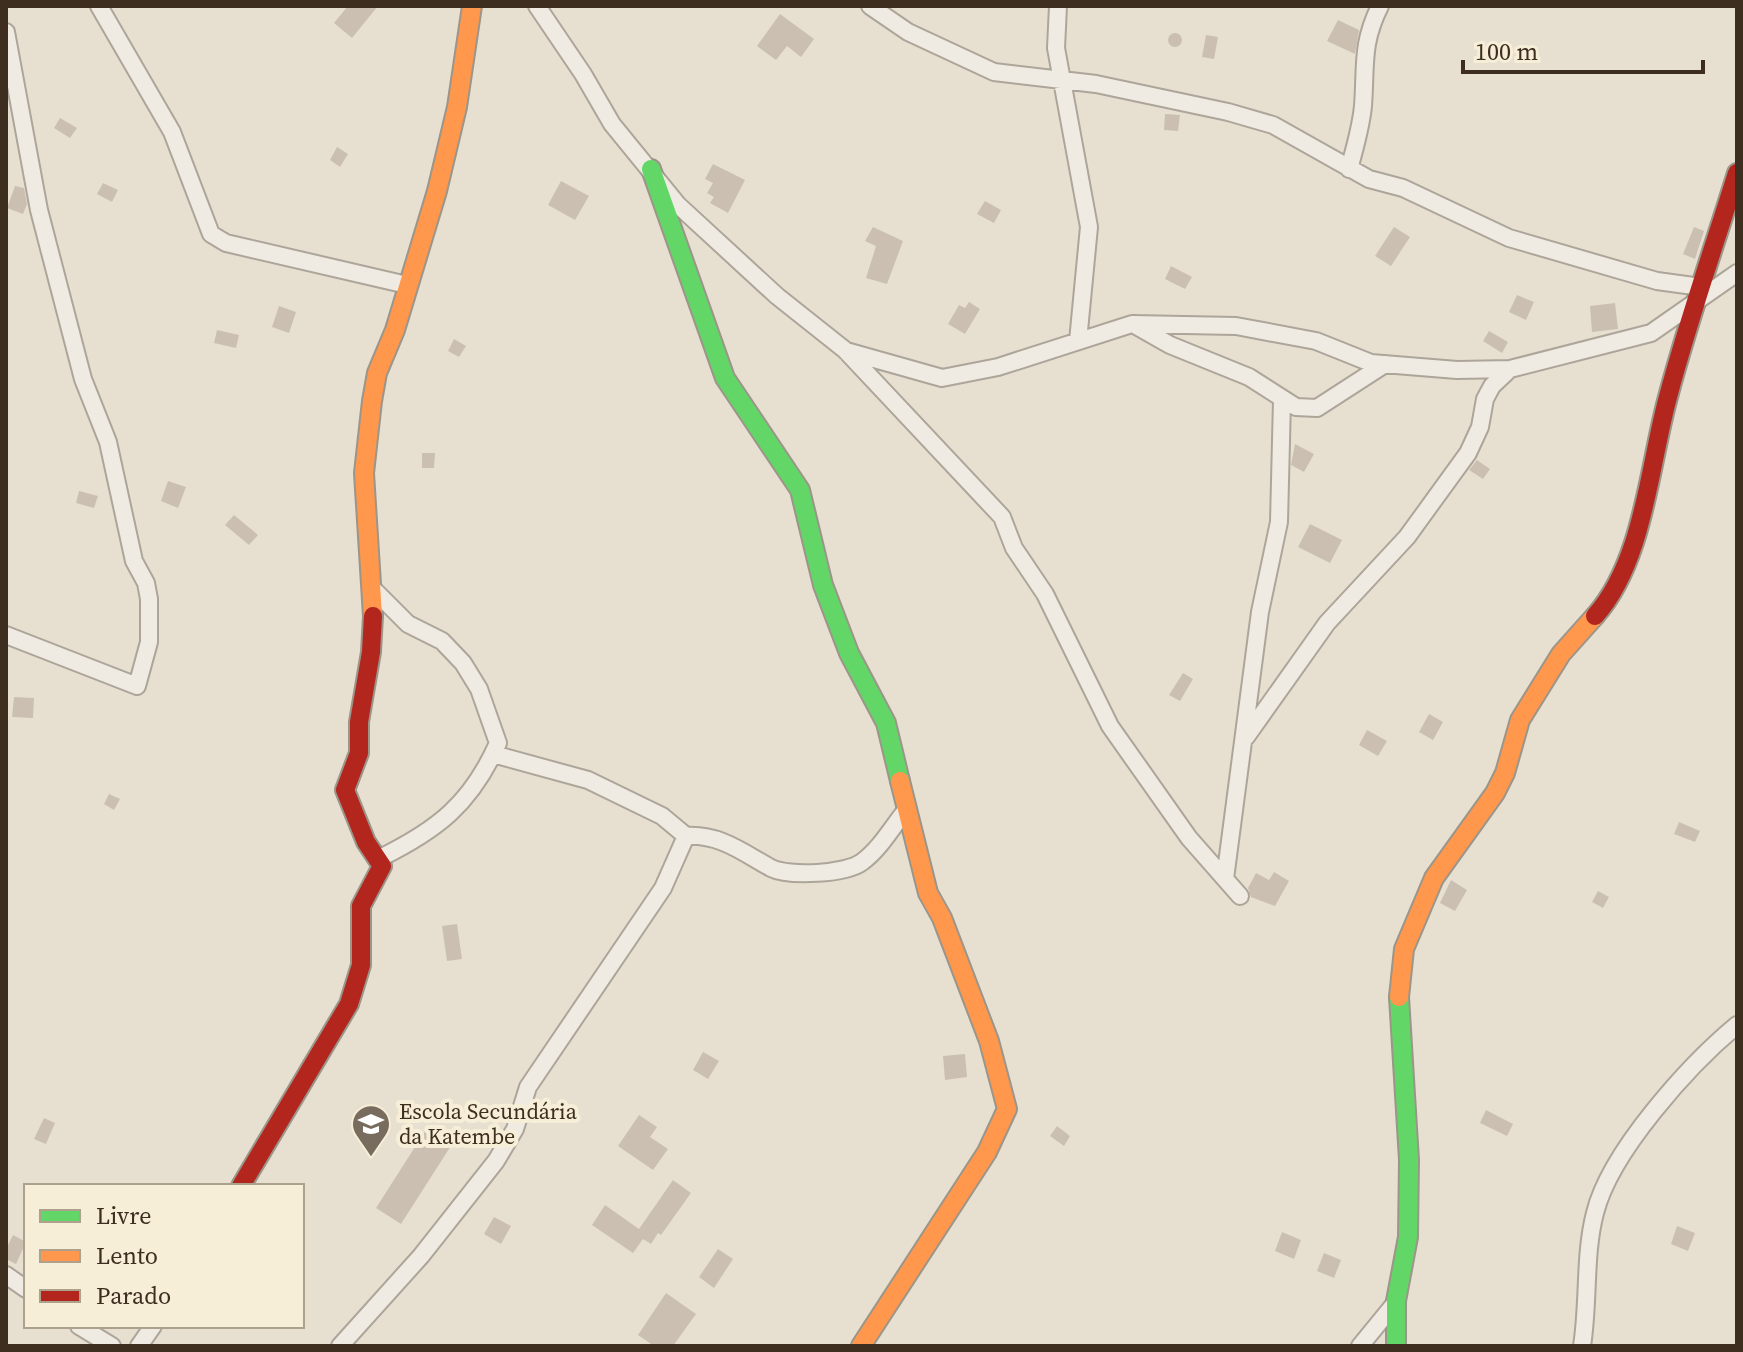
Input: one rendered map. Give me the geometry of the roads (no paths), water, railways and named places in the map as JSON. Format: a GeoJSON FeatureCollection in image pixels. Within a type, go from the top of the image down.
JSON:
{"type":"FeatureCollection","features":[{"type":"Feature","properties":{"kind":"street"},"geometry":{"type":"LineString","coordinates":[[99,6],[172,132],[211,234],[226,243],[407,285]]}},
{"type":"Feature","properties":{"kind":"street"},"geometry":{"type":"LineString","coordinates":[[242,1184],[349,1004],[361,965],[361,906],[382,866],[380,858],[366,842],[345,790],[359,753],[359,722],[373,620],[364,473],[372,401],[437,191],[457,107],[472,6]]}},
{"type":"Feature","properties":{"kind":"street"},"geometry":{"type":"LineString","coordinates":[[537,6],[612,124],[678,205],[845,350],[1002,517],[1014,548],[1045,594],[1110,726],[1189,838],[1240,896]]}},
{"type":"Feature","properties":{"kind":"street"},"geometry":{"type":"LineString","coordinates":[[870,6],[908,32],[982,67],[1019,78],[1096,84],[1273,125],[1349,169],[1460,212],[1509,238],[1698,296]]}},
{"type":"Feature","properties":{"kind":"street"},"geometry":{"type":"LineString","coordinates":[[1058,6],[1056,48],[1065,82],[1089,227],[1078,341]]}},
{"type":"Feature","properties":{"kind":"street"},"geometry":{"type":"LineString","coordinates":[[1349,169],[1361,122],[1363,52],[1368,30],[1380,6]]}},
{"type":"Feature","properties":{"kind":"street"},"geometry":{"type":"LineString","coordinates":[[6,32],[39,210],[83,379],[108,442],[134,561],[146,583],[151,616],[137,686],[6,635]]}},
{"type":"Feature","properties":{"kind":"street"},"geometry":{"type":"LineString","coordinates":[[651,169],[725,378],[800,490],[823,585],[849,653],[886,723],[928,893],[948,933],[989,1041],[1007,1109],[987,1152],[861,1346]]}},
{"type":"Feature","properties":{"kind":"street"},"geometry":{"type":"LineString","coordinates":[[1396,1346],[1396,1301],[1408,1237],[1409,1160],[1398,1019],[1399,975],[1404,949],[1416,914],[1434,878],[1500,783],[1520,720],[1561,654],[1603,607],[1635,541],[1668,397],[1737,173]]}},
{"type":"Feature","properties":{"kind":"street"},"geometry":{"type":"LineString","coordinates":[[845,350],[942,378],[998,367],[1132,324],[1236,326],[1316,341],[1371,363],[1457,370],[1510,369],[1651,333],[1698,296],[1737,273]]}},
{"type":"Feature","properties":{"kind":"street"},"geometry":{"type":"LineString","coordinates":[[1132,324],[1170,345],[1249,377],[1296,407],[1317,408],[1385,364]]}},
{"type":"Feature","properties":{"kind":"street"},"geometry":{"type":"LineString","coordinates":[[1244,741],[1327,623],[1407,537],[1468,453],[1480,427],[1485,399],[1492,386],[1510,369]]}},
{"type":"Feature","properties":{"kind":"street"},"geometry":{"type":"LineString","coordinates":[[1225,879],[1260,612],[1279,522],[1282,400]]}},
{"type":"Feature","properties":{"kind":"street"},"geometry":{"type":"LineString","coordinates":[[369,585],[408,624],[442,641],[463,663],[492,720],[498,743],[476,785],[450,814],[426,836],[380,858]]}},
{"type":"Feature","properties":{"kind":"street"},"geometry":{"type":"LineString","coordinates":[[493,754],[588,780],[662,816],[686,836],[707,835],[720,839],[788,875],[860,864],[906,810]]}},
{"type":"Feature","properties":{"kind":"street"},"geometry":{"type":"LineString","coordinates":[[340,1346],[421,1256],[496,1161],[515,1129],[528,1087],[558,1038],[663,888],[686,836]]}},
{"type":"Feature","properties":{"kind":"street"},"geometry":{"type":"LineString","coordinates":[[1582,1346],[1591,1236],[1605,1183],[1684,1076],[1737,1025]]}},
{"type":"Feature","properties":{"kind":"street"},"geometry":{"type":"LineString","coordinates":[[6,1275],[24,1288]]}},
{"type":"Feature","properties":{"kind":"street"},"geometry":{"type":"LineString","coordinates":[[1360,1346],[1396,1301]]}},
{"type":"Feature","properties":{"kind":"street"},"geometry":{"type":"LineString","coordinates":[[82,1328],[112,1346]]}},
{"type":"Feature","properties":{"kind":"street"},"geometry":{"type":"LineString","coordinates":[[139,1346],[152,1328]]}},
{"type":"Feature","properties":{"kind":"place","name":"Escola Secundária da Katembe"},"geometry":{"type":"Point","coordinates":[371,1158]}}]}
